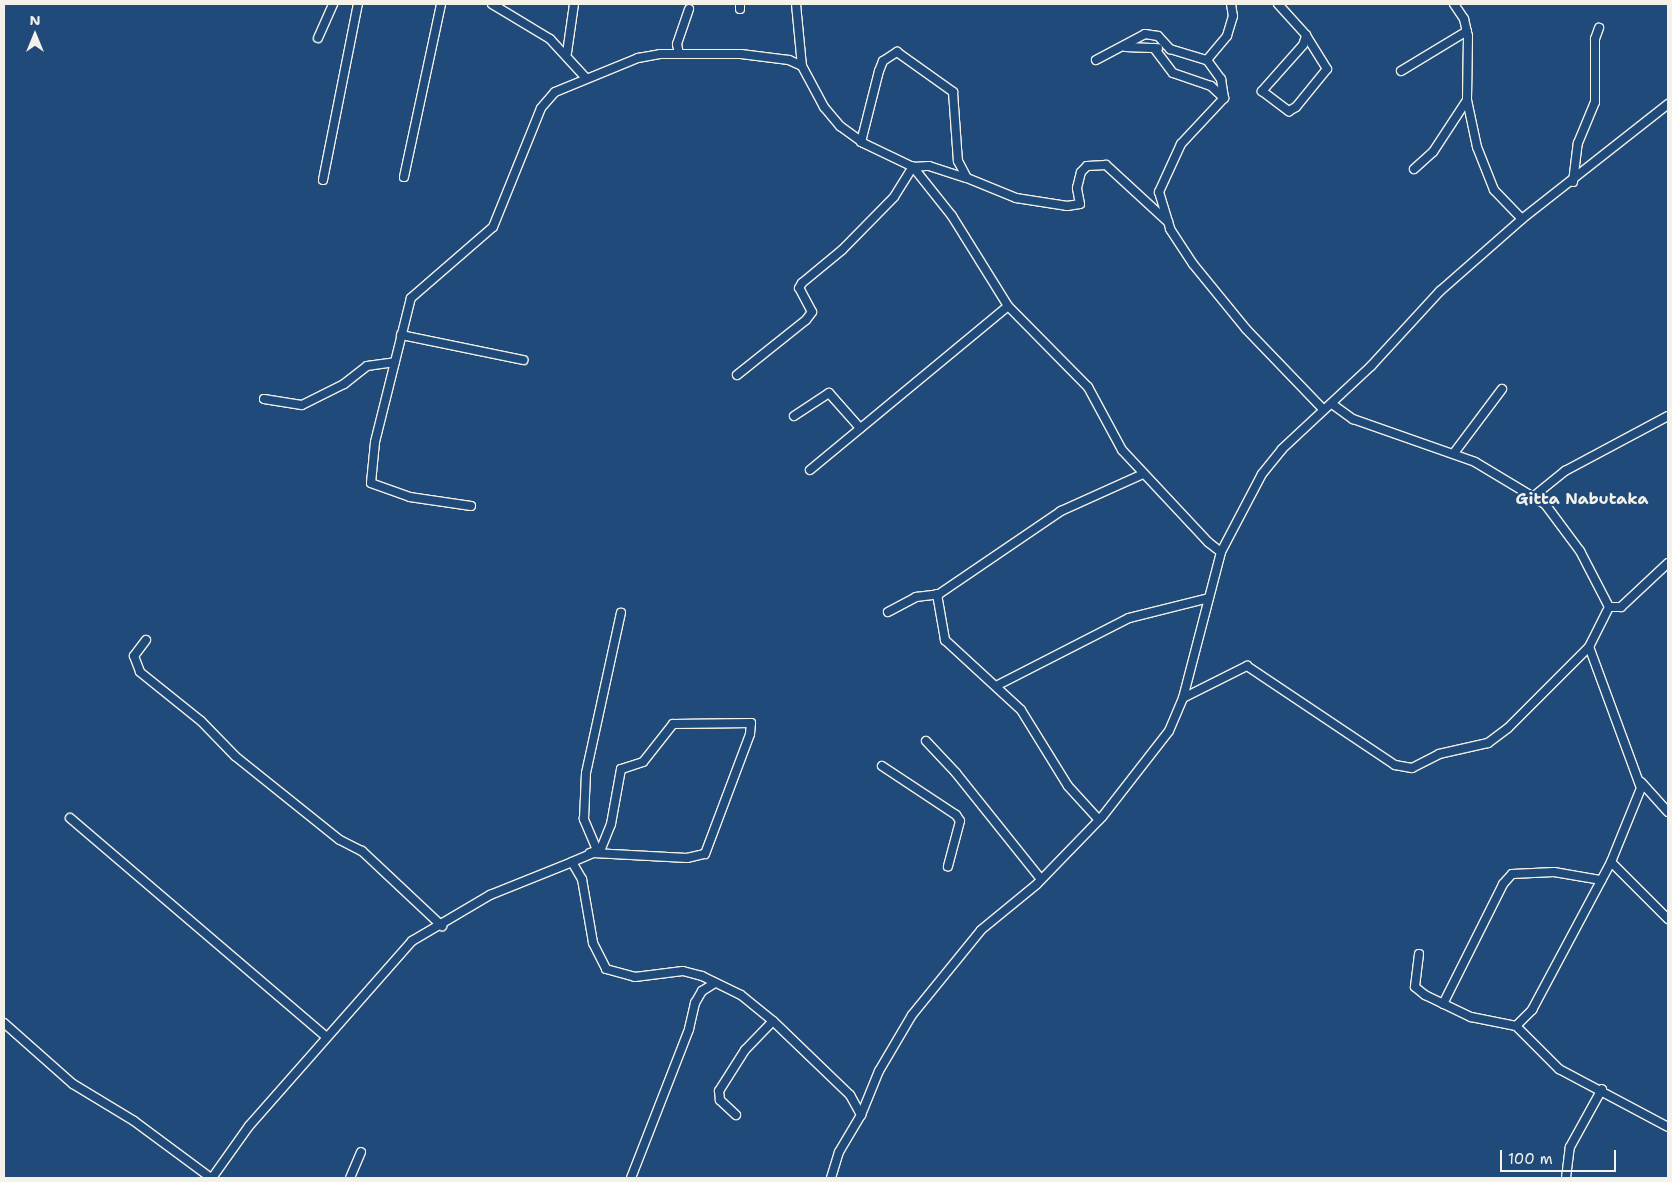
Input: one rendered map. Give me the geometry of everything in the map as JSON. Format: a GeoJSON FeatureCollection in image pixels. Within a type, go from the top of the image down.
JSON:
{"type":"FeatureCollection","features":[{"type":"Feature","properties":{"kind":"street"},"geometry":{"type":"LineString","coordinates":[[318,38],[333,4]]}},
{"type":"Feature","properties":{"kind":"street"},"geometry":{"type":"LineString","coordinates":[[323,180],[358,4]]}},
{"type":"Feature","properties":{"kind":"street"},"geometry":{"type":"LineString","coordinates":[[404,177],[441,4]]}},
{"type":"Feature","properties":{"kind":"street"},"geometry":{"type":"LineString","coordinates":[[492,4],[567,53],[585,77]]}},
{"type":"Feature","properties":{"kind":"street"},"geometry":{"type":"LineString","coordinates":[[567,53],[574,4]]}},
{"type":"Feature","properties":{"kind":"street"},"geometry":{"type":"LineString","coordinates":[[796,4],[799,52],[802,66],[824,107],[840,126],[861,142],[913,167],[952,216],[1008,306],[1088,387],[1115,441],[1143,474],[1221,552]]}},
{"type":"Feature","properties":{"kind":"street"},"geometry":{"type":"LineString","coordinates":[[1207,60],[1226,36],[1233,16],[1231,4]]}},
{"type":"Feature","properties":{"kind":"street"},"geometry":{"type":"LineString","coordinates":[[1278,4],[1306,36],[1326,68],[1296,107],[1289,111],[1262,91],[1303,45],[1306,36]]}},
{"type":"Feature","properties":{"kind":"street"},"geometry":{"type":"LineString","coordinates":[[1454,4],[1467,31],[1467,100],[1477,147],[1494,190],[1522,219]]}},
{"type":"Feature","properties":{"kind":"street"},"geometry":{"type":"LineString","coordinates":[[679,54],[679,36],[689,9]]}},
{"type":"Feature","properties":{"kind":"street"},"geometry":{"type":"LineString","coordinates":[[1573,182],[1578,143],[1595,102],[1594,39],[1599,28]]}},
{"type":"Feature","properties":{"kind":"street"},"geometry":{"type":"LineString","coordinates":[[1401,71],[1467,31]]}},
{"type":"Feature","properties":{"kind":"street"},"geometry":{"type":"LineString","coordinates":[[1096,60],[1125,47],[1146,34],[1158,36],[1170,49]]}},
{"type":"Feature","properties":{"kind":"street"},"geometry":{"type":"LineString","coordinates":[[1125,47],[1170,49],[1207,60],[1221,79],[1224,98]]}},
{"type":"Feature","properties":{"kind":"street"},"geometry":{"type":"LineString","coordinates":[[1154,48],[1173,73],[1211,86],[1224,98]]}},
{"type":"Feature","properties":{"kind":"street"},"geometry":{"type":"LineString","coordinates":[[789,60],[799,52]]}},
{"type":"Feature","properties":{"kind":"street"},"geometry":{"type":"LineString","coordinates":[[861,142],[870,117],[879,71],[884,61],[897,52],[953,92],[958,161],[967,178]]}},
{"type":"Feature","properties":{"kind":"street"},"geometry":{"type":"LineString","coordinates":[[471,506],[401,495],[371,483],[375,442],[401,335],[415,291],[493,227],[541,108],[555,92],[585,77],[638,58],[679,54],[742,54],[789,60],[802,66]]}},
{"type":"Feature","properties":{"kind":"street"},"geometry":{"type":"LineString","coordinates":[[1147,203],[1159,192],[1181,144],[1224,98]]}},
{"type":"Feature","properties":{"kind":"street"},"geometry":{"type":"LineString","coordinates":[[1414,169],[1433,152],[1467,100]]}},
{"type":"Feature","properties":{"kind":"street"},"geometry":{"type":"LineString","coordinates":[[831,1178],[839,1152],[861,1115],[880,1070],[912,1015],[981,930],[1040,880],[1099,820],[1159,747],[1183,698],[1221,552],[1262,474],[1440,291],[1522,219],[1573,182],[1668,104]]}},
{"type":"Feature","properties":{"kind":"street"},"geometry":{"type":"LineString","coordinates":[[913,167],[929,166],[967,178],[1016,198],[1067,206],[1080,204],[1077,188],[1081,172],[1087,166],[1106,165],[1168,222]]}},
{"type":"Feature","properties":{"kind":"street"},"geometry":{"type":"LineString","coordinates":[[737,375],[806,320],[812,312],[799,288],[802,283],[842,250],[894,197],[913,167]]}},
{"type":"Feature","properties":{"kind":"street"},"geometry":{"type":"LineString","coordinates":[[1159,192],[1168,222],[1193,264],[1235,315],[1324,410]]}},
{"type":"Feature","properties":{"kind":"street"},"geometry":{"type":"LineString","coordinates":[[810,470],[1008,306]]}},
{"type":"Feature","properties":{"kind":"street"},"geometry":{"type":"LineString","coordinates":[[401,335],[523,360]]}},
{"type":"Feature","properties":{"kind":"street"},"geometry":{"type":"LineString","coordinates":[[264,399],[302,405],[344,384],[367,366],[395,362]]}},
{"type":"Feature","properties":{"kind":"street"},"geometry":{"type":"LineString","coordinates":[[1454,453],[1502,388]]}},
{"type":"Feature","properties":{"kind":"street"},"geometry":{"type":"LineString","coordinates":[[794,416],[829,393],[860,428]]}},
{"type":"Feature","properties":{"kind":"street"},"geometry":{"type":"LineString","coordinates":[[1332,404],[1353,419],[1454,453],[1534,496],[1564,524],[1609,607]]}},
{"type":"Feature","properties":{"kind":"street"},"geometry":{"type":"LineString","coordinates":[[1534,496],[1565,471],[1668,416]]}},
{"type":"Feature","properties":{"kind":"street"},"geometry":{"type":"LineString","coordinates":[[888,612],[916,597],[937,594],[1061,511],[1143,474]]}},
{"type":"Feature","properties":{"kind":"street"},"geometry":{"type":"LineString","coordinates":[[1609,607],[1621,607],[1668,564]]}},
{"type":"Feature","properties":{"kind":"street"},"geometry":{"type":"LineString","coordinates":[[937,594],[945,640],[996,686],[1032,723],[1068,786],[1099,820]]}},
{"type":"Feature","properties":{"kind":"street"},"geometry":{"type":"LineString","coordinates":[[996,686],[1129,618],[1209,598]]}},
{"type":"Feature","properties":{"kind":"street"},"geometry":{"type":"LineString","coordinates":[[1183,698],[1246,666],[1395,765],[1412,768],[1439,754],[1493,741],[1589,647],[1609,607]]}},
{"type":"Feature","properties":{"kind":"street"},"geometry":{"type":"LineString","coordinates":[[594,852],[584,819],[586,773],[621,613]]}},
{"type":"Feature","properties":{"kind":"street"},"geometry":{"type":"LineString","coordinates":[[146,640],[134,656],[140,672],[201,721],[236,756],[340,840],[362,851],[442,926]]}},
{"type":"Feature","properties":{"kind":"street"},"geometry":{"type":"LineString","coordinates":[[1589,647],[1641,782],[1668,812]]}},
{"type":"Feature","properties":{"kind":"street"},"geometry":{"type":"LineString","coordinates":[[4,1023],[72,1084],[134,1120],[211,1178],[238,1139],[401,951],[490,895],[594,852],[687,858],[705,854],[750,734],[751,723],[673,724],[643,762],[622,769],[611,824],[594,852]]}},
{"type":"Feature","properties":{"kind":"street"},"geometry":{"type":"LineString","coordinates":[[926,742],[956,772],[1040,880]]}},
{"type":"Feature","properties":{"kind":"street"},"geometry":{"type":"LineString","coordinates":[[882,766],[956,815],[960,821],[948,866]]}},
{"type":"Feature","properties":{"kind":"street"},"geometry":{"type":"LineString","coordinates":[[1516,1026],[1532,1010],[1611,862],[1640,793],[1641,782]]}},
{"type":"Feature","properties":{"kind":"street"},"geometry":{"type":"LineString","coordinates":[[70,818],[326,1036]]}},
{"type":"Feature","properties":{"kind":"street"},"geometry":{"type":"LineString","coordinates":[[572,862],[582,879],[594,943],[606,969],[635,977],[683,971],[741,995],[773,1021],[850,1094],[861,1115]]}},
{"type":"Feature","properties":{"kind":"street"},"geometry":{"type":"LineString","coordinates":[[1611,862],[1668,919]]}},
{"type":"Feature","properties":{"kind":"street"},"geometry":{"type":"LineString","coordinates":[[1443,1004],[1503,884],[1512,874],[1554,872],[1601,880]]}},
{"type":"Feature","properties":{"kind":"street"},"geometry":{"type":"LineString","coordinates":[[1418,954],[1415,987],[1443,1004],[1471,1017],[1516,1026],[1559,1069],[1602,1089],[1668,1127]]}},
{"type":"Feature","properties":{"kind":"street"},"geometry":{"type":"LineString","coordinates":[[632,1178],[689,1028],[695,1003],[702,991],[715,983]]}},
{"type":"Feature","properties":{"kind":"street"},"geometry":{"type":"LineString","coordinates":[[736,1115],[720,1100],[719,1091],[744,1050],[773,1021]]}},
{"type":"Feature","properties":{"kind":"street"},"geometry":{"type":"LineString","coordinates":[[1566,1178],[1570,1148],[1602,1089]]}},
{"type":"Feature","properties":{"kind":"street"},"geometry":{"type":"LineString","coordinates":[[350,1178],[361,1152]]}},
{"type":"Feature","properties":{"kind":"district","name":"Gitta Nabutaka"},"geometry":{"type":"Point","coordinates":[1582,499]}}]}
